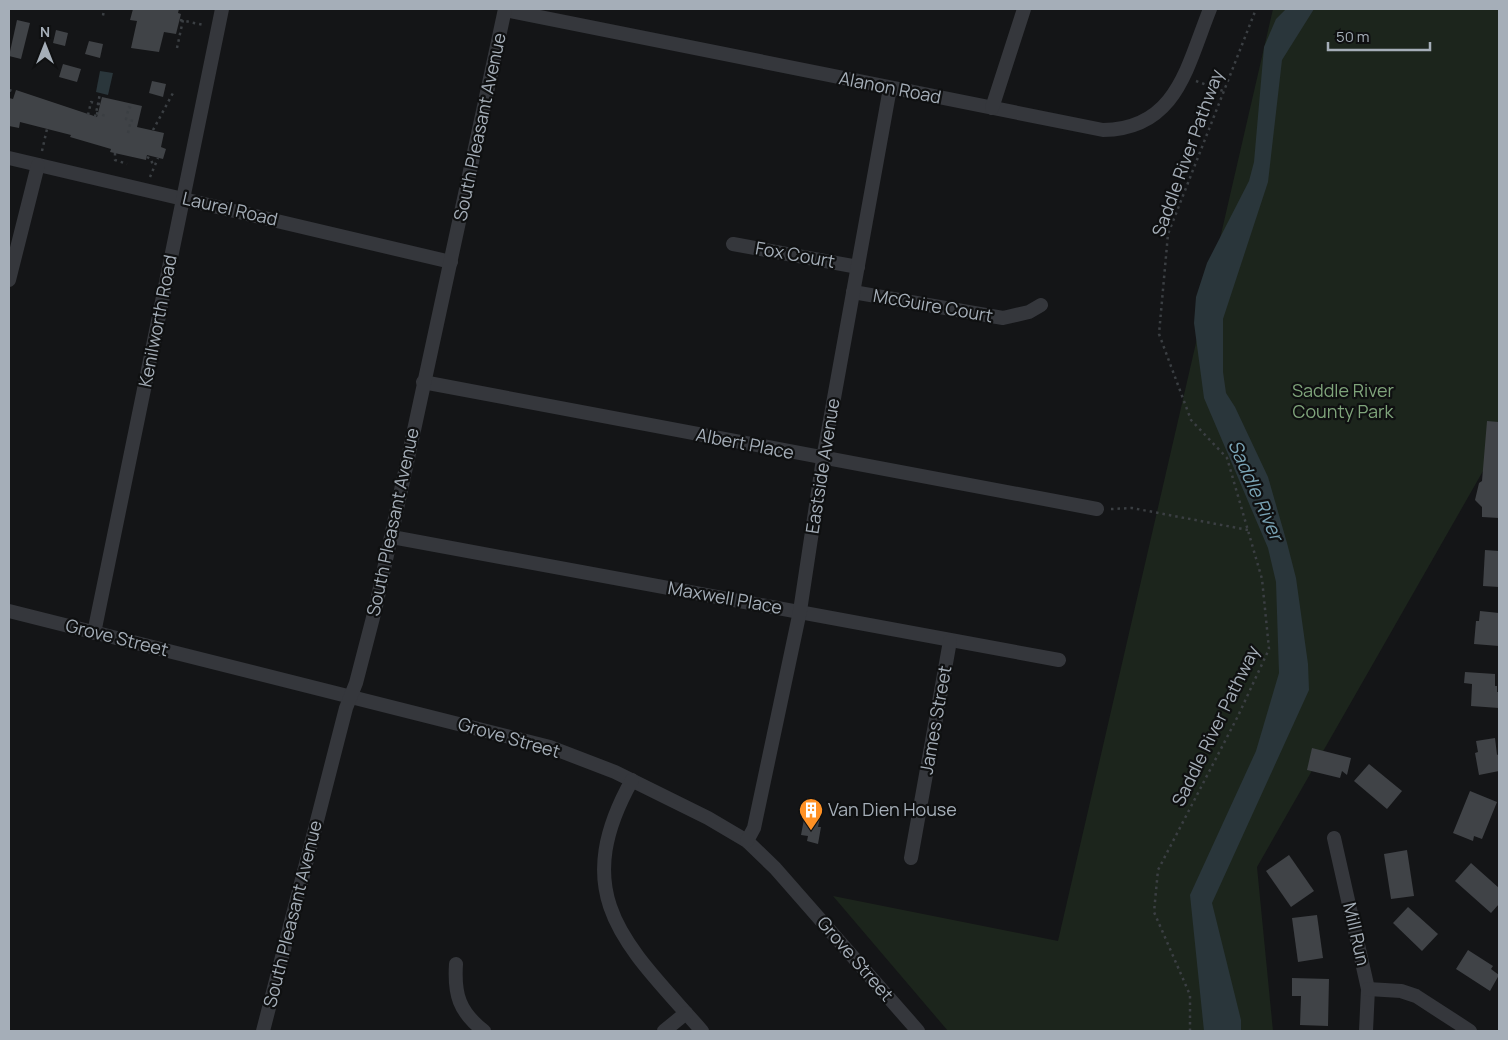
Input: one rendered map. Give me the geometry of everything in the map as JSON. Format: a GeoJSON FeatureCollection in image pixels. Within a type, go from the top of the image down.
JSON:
{"type":"FeatureCollection","features":[{"type":"Feature","properties":{"kind":"street","name":"Kenilworth Road"},"geometry":{"type":"LineString","coordinates":[[94,633],[222,9]]}},
{"type":"Feature","properties":{"kind":"street","name":"Alanon Road"},"geometry":{"type":"LineString","coordinates":[[505,9],[1103,130],[1120,130],[1138,125],[1153,117],[1166,105],[1183,76],[1210,9]]}},
{"type":"Feature","properties":{"kind":"street","name":"South Pleasant Avenue"},"geometry":{"type":"LineString","coordinates":[[263,1031],[350,697],[362,658],[392,537],[423,382],[451,262],[505,9]]}},
{"type":"Feature","properties":{"kind":"street"},"geometry":{"type":"LineString","coordinates":[[992,108],[1024,9]]}},
{"type":"Feature","properties":{"kind":"street","name":"Eastside Avenue"},"geometry":{"type":"LineString","coordinates":[[747,840],[754,828],[800,612],[823,459],[890,88]]}},
{"type":"Feature","properties":{"kind":"street","name":"Laurel Road"},"geometry":{"type":"LineString","coordinates":[[9,158],[451,262]]}},
{"type":"Feature","properties":{"kind":"street"},"geometry":{"type":"LineString","coordinates":[[9,280],[38,165]]}},
{"type":"Feature","properties":{"kind":"street","name":"Fox Court"},"geometry":{"type":"LineString","coordinates":[[733,244],[858,267]]}},
{"type":"Feature","properties":{"kind":"street","name":"McGuire Court"},"geometry":{"type":"LineString","coordinates":[[853,292],[1003,318],[1029,312],[1041,305]]}},
{"type":"Feature","properties":{"kind":"street","name":"Albert Place"},"geometry":{"type":"LineString","coordinates":[[423,382],[823,459],[1097,509]]}},
{"type":"Feature","properties":{"kind":"street","name":"Maxwell Place"},"geometry":{"type":"LineString","coordinates":[[392,537],[1058,660]]}},
{"type":"Feature","properties":{"kind":"street","name":"Grove Street"},"geometry":{"type":"LineString","coordinates":[[9,611],[550,747],[632,780],[747,840],[775,868],[918,1031]]}},
{"type":"Feature","properties":{"kind":"street","name":"James Street"},"geometry":{"type":"LineString","coordinates":[[911,858],[950,641]]}},
{"type":"Feature","properties":{"kind":"street"},"geometry":{"type":"LineString","coordinates":[[632,780],[611,822],[604,871],[610,908],[628,946],[702,1031]]}},
{"type":"Feature","properties":{"kind":"street","name":"Mill Run"},"geometry":{"type":"LineString","coordinates":[[1334,838],[1368,989],[1366,1031]]}},
{"type":"Feature","properties":{"kind":"street"},"geometry":{"type":"LineString","coordinates":[[456,964],[455,988],[463,1009],[484,1031]]}},
{"type":"Feature","properties":{"kind":"street"},"geometry":{"type":"LineString","coordinates":[[1368,989],[1401,992],[1416,996],[1470,1031]]}},
{"type":"Feature","properties":{"kind":"street"},"geometry":{"type":"LineString","coordinates":[[664,1031],[686,1013]]}},
{"type":"Feature","properties":{"kind":"path","name":"Saddle River Pathway"},"geometry":{"type":"LineString","coordinates":[[1190,1031],[1190,995],[1154,912],[1158,870],[1238,716],[1269,649],[1262,579],[1227,458],[1191,420],[1159,334],[1168,234],[1256,9]]}},
{"type":"Feature","properties":{"kind":"path"},"geometry":{"type":"LineString","coordinates":[[102,14],[107,14]]}},
{"type":"Feature","properties":{"kind":"path"},"geometry":{"type":"LineString","coordinates":[[177,48],[181,20],[204,25]]}},
{"type":"Feature","properties":{"kind":"path"},"geometry":{"type":"LineString","coordinates":[[1183,76],[1223,91]]}},
{"type":"Feature","properties":{"kind":"path"},"geometry":{"type":"LineString","coordinates":[[9,90],[15,92]]}},
{"type":"Feature","properties":{"kind":"path"},"geometry":{"type":"LineString","coordinates":[[100,93],[96,115],[106,116]]}},
{"type":"Feature","properties":{"kind":"path"},"geometry":{"type":"LineString","coordinates":[[152,130],[174,93]]}},
{"type":"Feature","properties":{"kind":"path"},"geometry":{"type":"LineString","coordinates":[[88,115],[91,102],[99,104]]}},
{"type":"Feature","properties":{"kind":"path"},"geometry":{"type":"LineString","coordinates":[[128,133],[132,121],[126,119],[129,107],[131,108]]}},
{"type":"Feature","properties":{"kind":"path"},"geometry":{"type":"LineString","coordinates":[[42,151],[47,129]]}},
{"type":"Feature","properties":{"kind":"path"},"geometry":{"type":"LineString","coordinates":[[115,153],[115,160],[127,164]]}},
{"type":"Feature","properties":{"kind":"path"},"geometry":{"type":"LineString","coordinates":[[147,157],[151,159],[153,166]]}},
{"type":"Feature","properties":{"kind":"path"},"geometry":{"type":"LineString","coordinates":[[150,177],[153,166],[158,158]]}},
{"type":"Feature","properties":{"kind":"path"},"geometry":{"type":"LineString","coordinates":[[1097,509],[1132,508],[1248,530]]}},
{"type":"Feature","properties":{"kind":"green space","name":"Saddle River County Park"},"geometry":{"type":"Polygon","coordinates":[[[1273,9],[1499,9],[1499,443],[1257,867],[1273,1031],[948,1031],[833,896],[1058,941],[1273,9]]]}},
{"type":"Feature","properties":{"kind":"water","name":"Saddle River"},"geometry":{"type":"Polygon","coordinates":[[[1286,9],[1314,9],[1282,60],[1268,182],[1223,319],[1223,372],[1226,393],[1235,407],[1268,477],[1287,543],[1296,578],[1308,664],[1309,690],[1212,903],[1241,1020],[1241,1031],[1204,1031],[1190,895],[1256,751],[1279,673],[1276,582],[1268,548],[1204,398],[1194,323],[1196,297],[1207,263],[1249,181],[1254,162],[1264,47],[1276,19],[1286,9]]]}},
{"type":"Feature","properties":{"kind":"water"},"geometry":{"type":"Polygon","coordinates":[[[100,71],[113,73],[108,95],[96,92],[100,71]]]}},
{"type":"Feature","properties":{"kind":"building"},"geometry":{"type":"Polygon","coordinates":[[[133,9],[179,9],[178,13],[181,14],[176,34],[164,32],[159,52],[131,48],[137,21],[130,20],[133,9]]]}},
{"type":"Feature","properties":{"kind":"building"},"geometry":{"type":"Polygon","coordinates":[[[17,20],[30,23],[21,59],[9,56],[17,20]]]}},
{"type":"Feature","properties":{"kind":"building"},"geometry":{"type":"Polygon","coordinates":[[[56,30],[68,33],[65,46],[53,43],[56,30]]]}},
{"type":"Feature","properties":{"kind":"building"},"geometry":{"type":"Polygon","coordinates":[[[89,41],[103,44],[100,58],[85,54],[89,41]]]}},
{"type":"Feature","properties":{"kind":"building"},"geometry":{"type":"Polygon","coordinates":[[[63,64],[81,69],[77,82],[59,77],[63,64]]]}},
{"type":"Feature","properties":{"kind":"building"},"geometry":{"type":"Polygon","coordinates":[[[152,81],[166,84],[163,97],[149,93],[152,81]]]}},
{"type":"Feature","properties":{"kind":"building"},"geometry":{"type":"Polygon","coordinates":[[[16,90],[97,117],[102,97],[142,106],[137,127],[164,133],[161,147],[166,149],[163,159],[147,155],[146,160],[110,152],[111,149],[70,137],[71,135],[20,122],[19,128],[9,126],[9,98],[13,99],[16,90]]]}},
{"type":"Feature","properties":{"kind":"building"},"geometry":{"type":"Polygon","coordinates":[[[1487,421],[1499,422],[1499,518],[1482,517],[1482,507],[1475,500],[1479,483],[1482,481],[1487,421]]]}},
{"type":"Feature","properties":{"kind":"building"},"geometry":{"type":"Polygon","coordinates":[[[1485,550],[1499,551],[1499,587],[1483,586],[1485,550]]]}},
{"type":"Feature","properties":{"kind":"building"},"geometry":{"type":"Polygon","coordinates":[[[1480,611],[1499,613],[1499,646],[1474,644],[1476,621],[1479,621],[1480,611]]]}},
{"type":"Feature","properties":{"kind":"building"},"geometry":{"type":"Polygon","coordinates":[[[1465,672],[1495,674],[1495,686],[1497,686],[1497,692],[1499,692],[1499,708],[1471,706],[1472,684],[1464,683],[1465,672]]]}},
{"type":"Feature","properties":{"kind":"building"},"geometry":{"type":"Polygon","coordinates":[[[1495,738],[1497,755],[1499,754],[1499,771],[1479,775],[1475,753],[1478,752],[1476,741],[1495,738]]]}},
{"type":"Feature","properties":{"kind":"building"},"geometry":{"type":"Polygon","coordinates":[[[1312,748],[1351,758],[1347,775],[1342,771],[1340,778],[1307,770],[1312,748]]]}},
{"type":"Feature","properties":{"kind":"building"},"geometry":{"type":"Polygon","coordinates":[[[1369,764],[1402,791],[1387,809],[1354,781],[1369,764]]]}},
{"type":"Feature","properties":{"kind":"building"},"geometry":{"type":"Polygon","coordinates":[[[1470,791],[1497,802],[1482,839],[1474,836],[1473,841],[1453,833],[1470,791]]]}},
{"type":"Feature","properties":{"kind":"building","name":"Van Dien House"},"geometry":{"type":"Polygon","coordinates":[[[805,814],[820,817],[818,827],[821,827],[818,844],[807,841],[808,836],[801,835],[805,814]]]}},
{"type":"Feature","properties":{"kind":"building"},"geometry":{"type":"Polygon","coordinates":[[[1407,850],[1414,896],[1391,899],[1384,854],[1407,850]]]}},
{"type":"Feature","properties":{"kind":"building"},"geometry":{"type":"Polygon","coordinates":[[[1289,855],[1314,891],[1291,907],[1266,871],[1289,855]]]}},
{"type":"Feature","properties":{"kind":"building"},"geometry":{"type":"Polygon","coordinates":[[[1471,863],[1499,888],[1499,904],[1491,913],[1455,881],[1471,863]]]}},
{"type":"Feature","properties":{"kind":"building"},"geometry":{"type":"Polygon","coordinates":[[[1408,907],[1438,934],[1422,951],[1393,923],[1408,907]]]}},
{"type":"Feature","properties":{"kind":"building"},"geometry":{"type":"Polygon","coordinates":[[[1317,915],[1323,958],[1298,962],[1292,918],[1317,915]]]}},
{"type":"Feature","properties":{"kind":"building"},"geometry":{"type":"Polygon","coordinates":[[[1468,950],[1493,966],[1491,969],[1499,975],[1490,991],[1456,969],[1468,950]]]}},
{"type":"Feature","properties":{"kind":"building"},"geometry":{"type":"Polygon","coordinates":[[[1292,978],[1329,979],[1328,1026],[1300,1025],[1301,996],[1292,996],[1292,978]]]}},
{"type":"Feature","properties":{"kind":"place","name":"Van Dien House"},"geometry":{"type":"Point","coordinates":[811,831]}}]}
